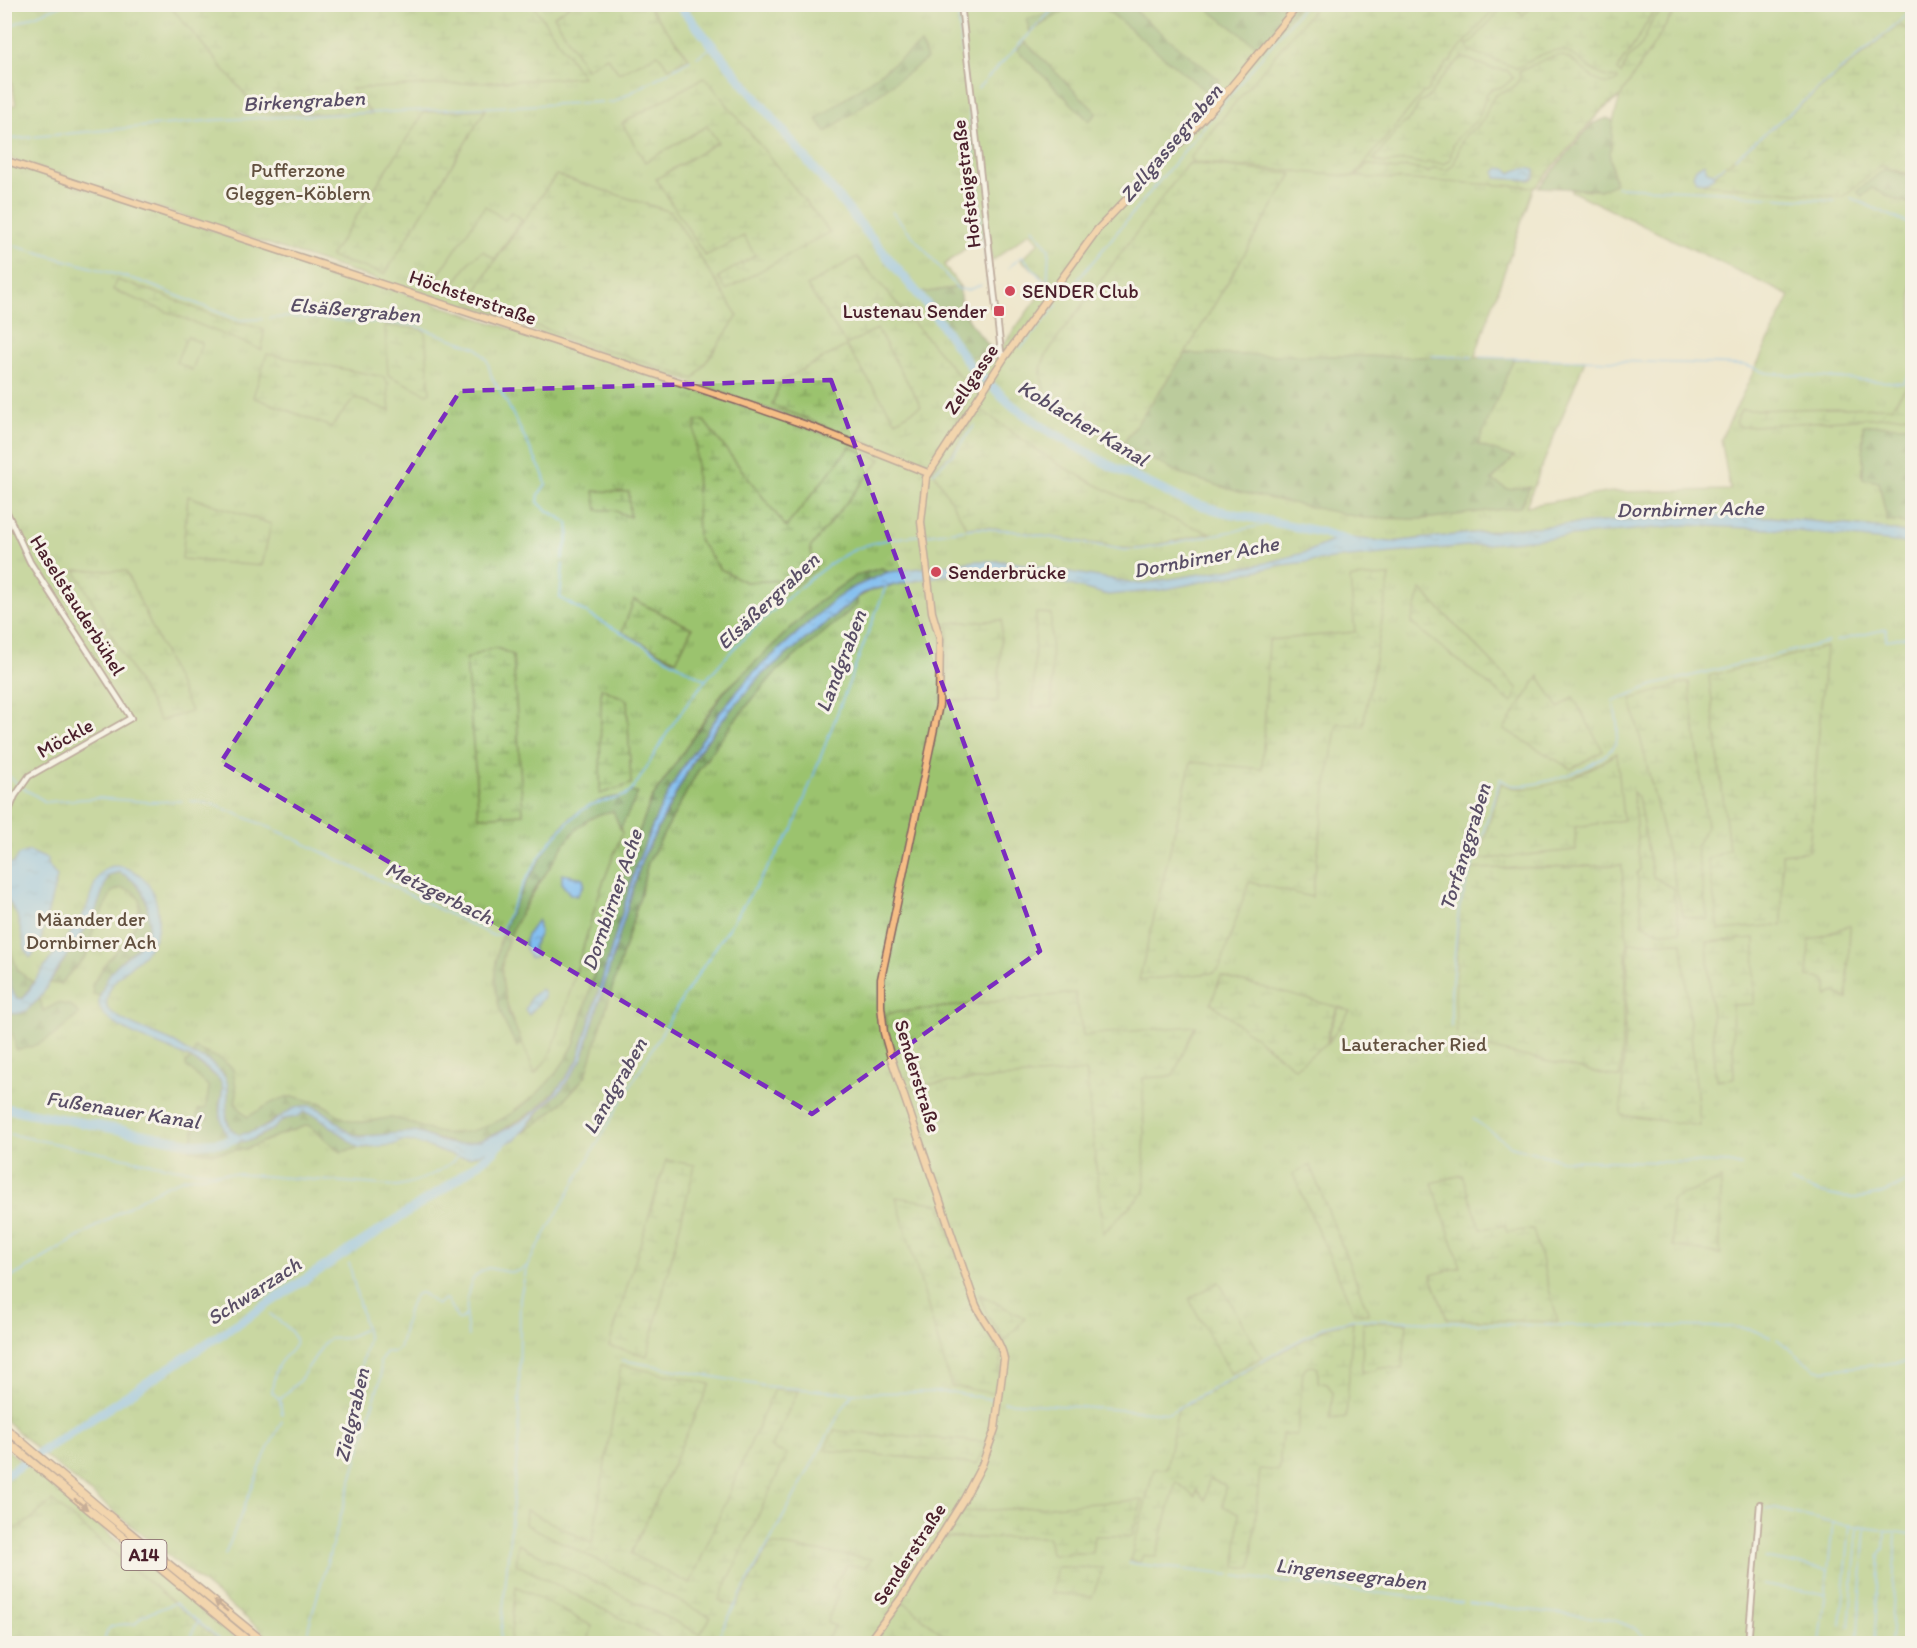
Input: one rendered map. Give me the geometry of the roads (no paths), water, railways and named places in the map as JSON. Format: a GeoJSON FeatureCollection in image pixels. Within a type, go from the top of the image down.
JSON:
{"type":"FeatureCollection","features":[{"type":"Feature","properties":{"kind":"highway","name":"A14"},"geometry":{"type":"LineString","coordinates":[[4,1427],[266,1644]]}},
{"type":"Feature","properties":{"kind":"highway","name":"A14"},"geometry":{"type":"LineString","coordinates":[[4,1439],[252,1644]]}},
{"type":"Feature","properties":{"kind":"main road","name":"Zellgasse"},"geometry":{"type":"LineString","coordinates":[[928,473],[997,368],[1102,224],[1216,105],[1299,4]]}},
{"type":"Feature","properties":{"kind":"main road","name":"Höchsterstraße"},"geometry":{"type":"LineString","coordinates":[[4,160],[737,401],[812,427],[928,473]]}},
{"type":"Feature","properties":{"kind":"main road","name":"Senderstraße"},"geometry":{"type":"LineString","coordinates":[[867,1644],[905,1593],[964,1499],[982,1465],[995,1429],[1005,1359],[1003,1349],[986,1326],[975,1303],[891,1058],[884,1033],[881,1006],[884,959],[939,705],[940,639],[932,612],[922,531],[925,482],[928,473]]}},
{"type":"Feature","properties":{"kind":"street","name":"Hofsteigstraße"},"geometry":{"type":"LineString","coordinates":[[961,4],[996,311],[1001,352],[1004,358]]}},
{"type":"Feature","properties":{"kind":"street","name":"Haselstauderbühel"},"geometry":{"type":"LineString","coordinates":[[4,506],[30,562],[131,717]]}},
{"type":"Feature","properties":{"kind":"street","name":"Möckle"},"geometry":{"type":"LineString","coordinates":[[4,823],[15,796],[29,777],[131,717]]}},
{"type":"Feature","properties":{"kind":"street"},"geometry":{"type":"LineString","coordinates":[[1748,1644],[1761,1504]]}},
{"type":"Feature","properties":{"kind":"water"},"geometry":{"type":"Polygon","coordinates":[[[1704,163],[1707,171],[1714,173],[1714,177],[1707,182],[1696,181],[1693,175],[1696,168],[1704,163]]]}},
{"type":"Feature","properties":{"kind":"water"},"geometry":{"type":"Polygon","coordinates":[[[1499,168],[1507,169],[1511,173],[1523,168],[1532,169],[1535,170],[1535,177],[1530,180],[1496,178],[1495,172],[1499,168]]]}},
{"type":"Feature","properties":{"kind":"water"},"geometry":{"type":"Polygon","coordinates":[[[1700,515],[1770,517],[1886,529],[1912,535],[1912,544],[1789,530],[1686,525],[1340,558],[1283,565],[1162,590],[1108,595],[1051,580],[991,573],[940,576],[863,593],[760,676],[697,753],[642,859],[582,1059],[561,1090],[538,1112],[516,1139],[470,1157],[461,1157],[414,1142],[402,1141],[393,1145],[359,1148],[317,1116],[304,1112],[297,1117],[284,1119],[273,1129],[249,1141],[225,1142],[228,1139],[221,1120],[222,1086],[218,1078],[192,1059],[125,1030],[103,1014],[99,1005],[109,975],[142,942],[147,932],[149,919],[142,891],[136,883],[119,872],[108,875],[94,916],[40,998],[26,1011],[14,1014],[5,1010],[4,953],[11,988],[16,998],[23,999],[80,920],[94,885],[103,871],[110,867],[126,868],[142,877],[154,895],[158,928],[150,947],[110,988],[107,1008],[138,1028],[176,1043],[193,1055],[208,1061],[217,1069],[227,1082],[227,1122],[238,1135],[262,1129],[290,1110],[308,1106],[321,1110],[348,1132],[361,1137],[417,1132],[451,1144],[487,1138],[520,1122],[543,1105],[578,1060],[637,864],[657,815],[678,775],[721,711],[753,673],[834,600],[852,588],[888,572],[977,561],[1005,561],[1140,584],[1266,563],[1307,552],[1332,541],[1350,538],[1391,542],[1521,528],[1700,515]]]}},
{"type":"Feature","properties":{"kind":"water"},"geometry":{"type":"Polygon","coordinates":[[[29,851],[47,859],[47,864],[57,877],[39,947],[30,958],[25,949],[17,915],[5,895],[5,863],[13,864],[18,855],[29,851]]]}},
{"type":"Feature","properties":{"kind":"water"},"geometry":{"type":"Polygon","coordinates":[[[562,874],[583,878],[584,884],[577,896],[570,894],[562,884],[562,874]]]}},
{"type":"Feature","properties":{"kind":"water"},"geometry":{"type":"Polygon","coordinates":[[[538,920],[540,933],[533,947],[536,957],[530,958],[525,948],[526,938],[538,920]]]}},
{"type":"Feature","properties":{"kind":"water"},"geometry":{"type":"Polygon","coordinates":[[[541,989],[544,997],[529,1015],[525,1010],[531,997],[541,989]]]}},
{"type":"Feature","properties":{"kind":"waterway"},"geometry":{"type":"LineString","coordinates":[[4,28],[64,4]]}},
{"type":"Feature","properties":{"kind":"waterway","name":"Koblacher Kanal"},"geometry":{"type":"LineString","coordinates":[[678,4],[932,311],[971,367],[1013,406],[1044,428],[1109,465],[1183,500],[1220,511],[1321,532],[1354,543]]}},
{"type":"Feature","properties":{"kind":"waterway"},"geometry":{"type":"LineString","coordinates":[[957,4],[966,87]]}},
{"type":"Feature","properties":{"kind":"waterway"},"geometry":{"type":"LineString","coordinates":[[978,88],[1058,4]]}},
{"type":"Feature","properties":{"kind":"waterway","name":"Zellgassegraben"},"geometry":{"type":"LineString","coordinates":[[1057,292],[1067,293],[1305,4]]}},
{"type":"Feature","properties":{"kind":"waterway"},"geometry":{"type":"LineString","coordinates":[[1735,158],[1912,11]]}},
{"type":"Feature","properties":{"kind":"waterway","name":"Birkengraben"},"geometry":{"type":"LineString","coordinates":[[697,57],[712,47]]}},
{"type":"Feature","properties":{"kind":"waterway","name":"Birkengraben"},"geometry":{"type":"LineString","coordinates":[[607,102],[614,102],[690,60]]}},
{"type":"Feature","properties":{"kind":"waterway"},"geometry":{"type":"LineString","coordinates":[[968,98],[988,281]]}},
{"type":"Feature","properties":{"kind":"waterway","name":"Birkengraben"},"geometry":{"type":"LineString","coordinates":[[9,139],[216,120],[602,102]]}},
{"type":"Feature","properties":{"kind":"waterway"},"geometry":{"type":"LineString","coordinates":[[1714,173],[1724,166]]}},
{"type":"Feature","properties":{"kind":"waterway"},"geometry":{"type":"LineString","coordinates":[[1617,187],[1732,192],[1748,196],[1835,201]]}},
{"type":"Feature","properties":{"kind":"waterway"},"geometry":{"type":"LineString","coordinates":[[1851,198],[1912,225]]}},
{"type":"Feature","properties":{"kind":"waterway","name":"Landgraben"},"geometry":{"type":"LineString","coordinates":[[892,212],[958,289],[968,290],[981,285]]}},
{"type":"Feature","properties":{"kind":"waterway"},"geometry":{"type":"LineString","coordinates":[[1033,228],[1049,249],[1047,288]]}},
{"type":"Feature","properties":{"kind":"waterway","name":"Elsäßergraben"},"geometry":{"type":"LineString","coordinates":[[4,243],[140,281],[238,320],[262,319]]}},
{"type":"Feature","properties":{"kind":"waterway","name":"Landgraben"},"geometry":{"type":"LineString","coordinates":[[1008,268],[1022,256],[1050,289]]}},
{"type":"Feature","properties":{"kind":"waterway"},"geometry":{"type":"LineString","coordinates":[[1021,348],[1057,305]]}},
{"type":"Feature","properties":{"kind":"waterway","name":"Elsäßergraben"},"geometry":{"type":"LineString","coordinates":[[269,318],[290,317],[413,325],[477,348],[487,360],[492,378],[543,474],[546,484],[539,494],[538,502],[568,523],[569,533],[562,559]]}},
{"type":"Feature","properties":{"kind":"waterway"},"geometry":{"type":"LineString","coordinates":[[1432,356],[1472,357]]}},
{"type":"Feature","properties":{"kind":"waterway"},"geometry":{"type":"LineString","coordinates":[[1480,357],[1744,365],[1767,373],[1903,383],[1912,372]]}},
{"type":"Feature","properties":{"kind":"waterway"},"geometry":{"type":"LineString","coordinates":[[933,473],[954,453],[975,425]]}},
{"type":"Feature","properties":{"kind":"waterway","name":"Elsäßergraben"},"geometry":{"type":"LineString","coordinates":[[925,535],[976,528],[1006,530],[1125,550],[1142,549],[1249,528],[1263,525],[1266,522]]}},
{"type":"Feature","properties":{"kind":"waterway","name":"Metzgerbach"},"geometry":{"type":"LineString","coordinates":[[190,801],[213,804],[285,834],[494,936],[501,933],[525,881],[547,846],[573,817],[587,807],[624,796],[632,790],[669,729],[688,703],[732,650],[764,619],[818,573],[846,554],[878,542],[920,535]]}},
{"type":"Feature","properties":{"kind":"waterway","name":"Elsäßergraben"},"geometry":{"type":"LineString","coordinates":[[563,564],[560,598],[705,680]]}},
{"type":"Feature","properties":{"kind":"waterway","name":"Landgraben"},"geometry":{"type":"LineString","coordinates":[[500,1644],[519,1434],[520,1298],[527,1266],[682,999],[793,829],[886,586]]}},
{"type":"Feature","properties":{"kind":"waterway","name":"Torfanggraben"},"geometry":{"type":"LineString","coordinates":[[1836,641],[1887,629],[1886,640],[1912,636]]}},
{"type":"Feature","properties":{"kind":"waterway","name":"Torfanggraben"},"geometry":{"type":"LineString","coordinates":[[1451,1027],[1451,992],[1459,908],[1500,779],[1512,785],[1536,784],[1567,775],[1596,762],[1614,746],[1618,736],[1613,701],[1654,685],[1828,642]]}},
{"type":"Feature","properties":{"kind":"waterway","name":"Metzgerbach"},"geometry":{"type":"LineString","coordinates":[[4,772],[18,784]]}},
{"type":"Feature","properties":{"kind":"waterway","name":"Metzgerbach"},"geometry":{"type":"LineString","coordinates":[[23,788],[46,802],[98,798],[149,802],[182,801]]}},
{"type":"Feature","properties":{"kind":"waterway","name":"Fußenauer Kanal"},"geometry":{"type":"LineString","coordinates":[[4,1108],[195,1144],[225,1142],[235,1138]]}},
{"type":"Feature","properties":{"kind":"waterway","name":"Torfanggraben"},"geometry":{"type":"LineString","coordinates":[[1473,1119],[1511,1146],[1561,1160],[1730,1163],[1741,1166]]}},
{"type":"Feature","properties":{"kind":"waterway"},"geometry":{"type":"LineString","coordinates":[[4,1133],[174,1168],[219,1173]]}},
{"type":"Feature","properties":{"kind":"waterway","name":"Schwarzach"},"geometry":{"type":"LineString","coordinates":[[4,1476],[451,1184],[494,1151],[503,1140]]}},
{"type":"Feature","properties":{"kind":"waterway"},"geometry":{"type":"LineString","coordinates":[[4,1282],[148,1195],[185,1178],[224,1173],[397,1186],[430,1175],[459,1155]]}},
{"type":"Feature","properties":{"kind":"waterway","name":"Torfanggraben"},"geometry":{"type":"LineString","coordinates":[[1791,1182],[1838,1197],[1852,1198],[1881,1194],[1912,1178]]}},
{"type":"Feature","properties":{"kind":"waterway","name":"Schwarzach"},"geometry":{"type":"LineString","coordinates":[[347,1251],[348,1255]]}},
{"type":"Feature","properties":{"kind":"waterway"},"geometry":{"type":"LineString","coordinates":[[349,1263],[368,1339],[358,1377]]}},
{"type":"Feature","properties":{"kind":"waterway","name":"Zielgraben"},"geometry":{"type":"LineString","coordinates":[[306,1644],[309,1625],[381,1377],[380,1362],[385,1352],[394,1352],[399,1348],[409,1306],[413,1299],[417,1294],[422,1293],[437,1305],[444,1299],[447,1300],[460,1320],[466,1315],[468,1293],[472,1281],[481,1271],[488,1268],[513,1272],[527,1266]]}},
{"type":"Feature","properties":{"kind":"waterway"},"geometry":{"type":"LineString","coordinates":[[270,1314],[285,1325],[295,1338],[292,1350],[279,1364],[274,1378],[272,1392],[280,1400],[282,1414]]}},
{"type":"Feature","properties":{"kind":"waterway"},"geometry":{"type":"LineString","coordinates":[[466,1317],[468,1336]]}},
{"type":"Feature","properties":{"kind":"waterway"},"geometry":{"type":"LineString","coordinates":[[1004,1402],[1169,1413],[1325,1326],[1355,1319],[1528,1325],[1734,1327],[1750,1329],[1770,1337]]}},
{"type":"Feature","properties":{"kind":"waterway"},"geometry":{"type":"LineString","coordinates":[[280,1399],[299,1381],[325,1342],[329,1339],[346,1338],[363,1330]]}},
{"type":"Feature","properties":{"kind":"waterway"},"geometry":{"type":"LineString","coordinates":[[1777,1339],[1815,1369],[1825,1370],[1912,1361]]}},
{"type":"Feature","properties":{"kind":"waterway"},"geometry":{"type":"LineString","coordinates":[[622,1360],[764,1386],[852,1393]]}},
{"type":"Feature","properties":{"kind":"waterway"},"geometry":{"type":"LineString","coordinates":[[714,1644],[838,1416],[853,1393],[951,1392],[995,1400]]}},
{"type":"Feature","properties":{"kind":"waterway"},"geometry":{"type":"LineString","coordinates":[[225,1555],[265,1455],[282,1421]]}},
{"type":"Feature","properties":{"kind":"waterway"},"geometry":{"type":"LineString","coordinates":[[1766,1509],[1776,1509],[1833,1523],[1912,1534]]}},
{"type":"Feature","properties":{"kind":"waterway"},"geometry":{"type":"LineString","coordinates":[[1820,1644],[1833,1523]]}},
{"type":"Feature","properties":{"kind":"waterway"},"geometry":{"type":"LineString","coordinates":[[1841,1625],[1850,1525]]}},
{"type":"Feature","properties":{"kind":"waterway"},"geometry":{"type":"LineString","coordinates":[[1849,1627],[1858,1527]]}},
{"type":"Feature","properties":{"kind":"waterway"},"geometry":{"type":"LineString","coordinates":[[1857,1644],[1866,1528]]}},
{"type":"Feature","properties":{"kind":"waterway"},"geometry":{"type":"LineString","coordinates":[[1874,1644],[1880,1554],[1884,1549],[1885,1531]]}},
{"type":"Feature","properties":{"kind":"waterway"},"geometry":{"type":"LineString","coordinates":[[1890,1644],[1896,1534]]}},
{"type":"Feature","properties":{"kind":"waterway"},"geometry":{"type":"LineString","coordinates":[[1764,1558],[1828,1570]]}},
{"type":"Feature","properties":{"kind":"waterway","name":"Lingenseegraben"},"geometry":{"type":"LineString","coordinates":[[1129,1563],[1230,1575]]}},
{"type":"Feature","properties":{"kind":"waterway","name":"Lingenseegraben"},"geometry":{"type":"LineString","coordinates":[[1235,1576],[1463,1603]]}},
{"type":"Feature","properties":{"kind":"waterway"},"geometry":{"type":"LineString","coordinates":[[1762,1585],[1826,1594]]}},
{"type":"Feature","properties":{"kind":"waterway","name":"Birkengraben"},"geometry":{"type":"LineString","coordinates":[[104,1644],[107,1631],[113,1625],[135,1624],[142,1616],[175,1603],[226,1644]]}},
{"type":"Feature","properties":{"kind":"waterway","name":"Lingenseegraben"},"geometry":{"type":"LineString","coordinates":[[1469,1603],[1614,1620],[1634,1628],[1653,1644]]}},
{"type":"Feature","properties":{"kind":"waterway"},"geometry":{"type":"LineString","coordinates":[[191,1636],[198,1621]]}},
{"type":"Feature","properties":{"kind":"place","name":"SENDER Club"},"geometry":{"type":"Point","coordinates":[1010,291]}},
{"type":"Feature","properties":{"kind":"place","name":"Lustenau Sender"},"geometry":{"type":"Point","coordinates":[999,311]}},
{"type":"Feature","properties":{"kind":"place","name":"Senderbrücke"},"geometry":{"type":"Point","coordinates":[936,572]}},
{"type":"Feature","properties":{"kind":"park label","name":"Pufferzone Gleggen-Köblern"},"geometry":{"type":"Point","coordinates":[298,182]}},
{"type":"Feature","properties":{"kind":"park label","name":"Mäander der Dornbirner Ach"},"geometry":{"type":"Point","coordinates":[91,930]}},
{"type":"Feature","properties":{"kind":"park label","name":"Lauteracher Ried"},"geometry":{"type":"Point","coordinates":[1414,1044]}},
{"type":"Feature","properties":{"kind":"water label","name":"Dornbirner Ache"},"geometry":{"type":"Point","coordinates":[1690,509]}},
{"type":"Feature","properties":{"kind":"water label","name":"Dornbirner Ache"},"geometry":{"type":"Point","coordinates":[1206,557]}},
{"type":"Feature","properties":{"kind":"water label","name":"Dornbirner Ache"},"geometry":{"type":"Point","coordinates":[612,900]}}]}
